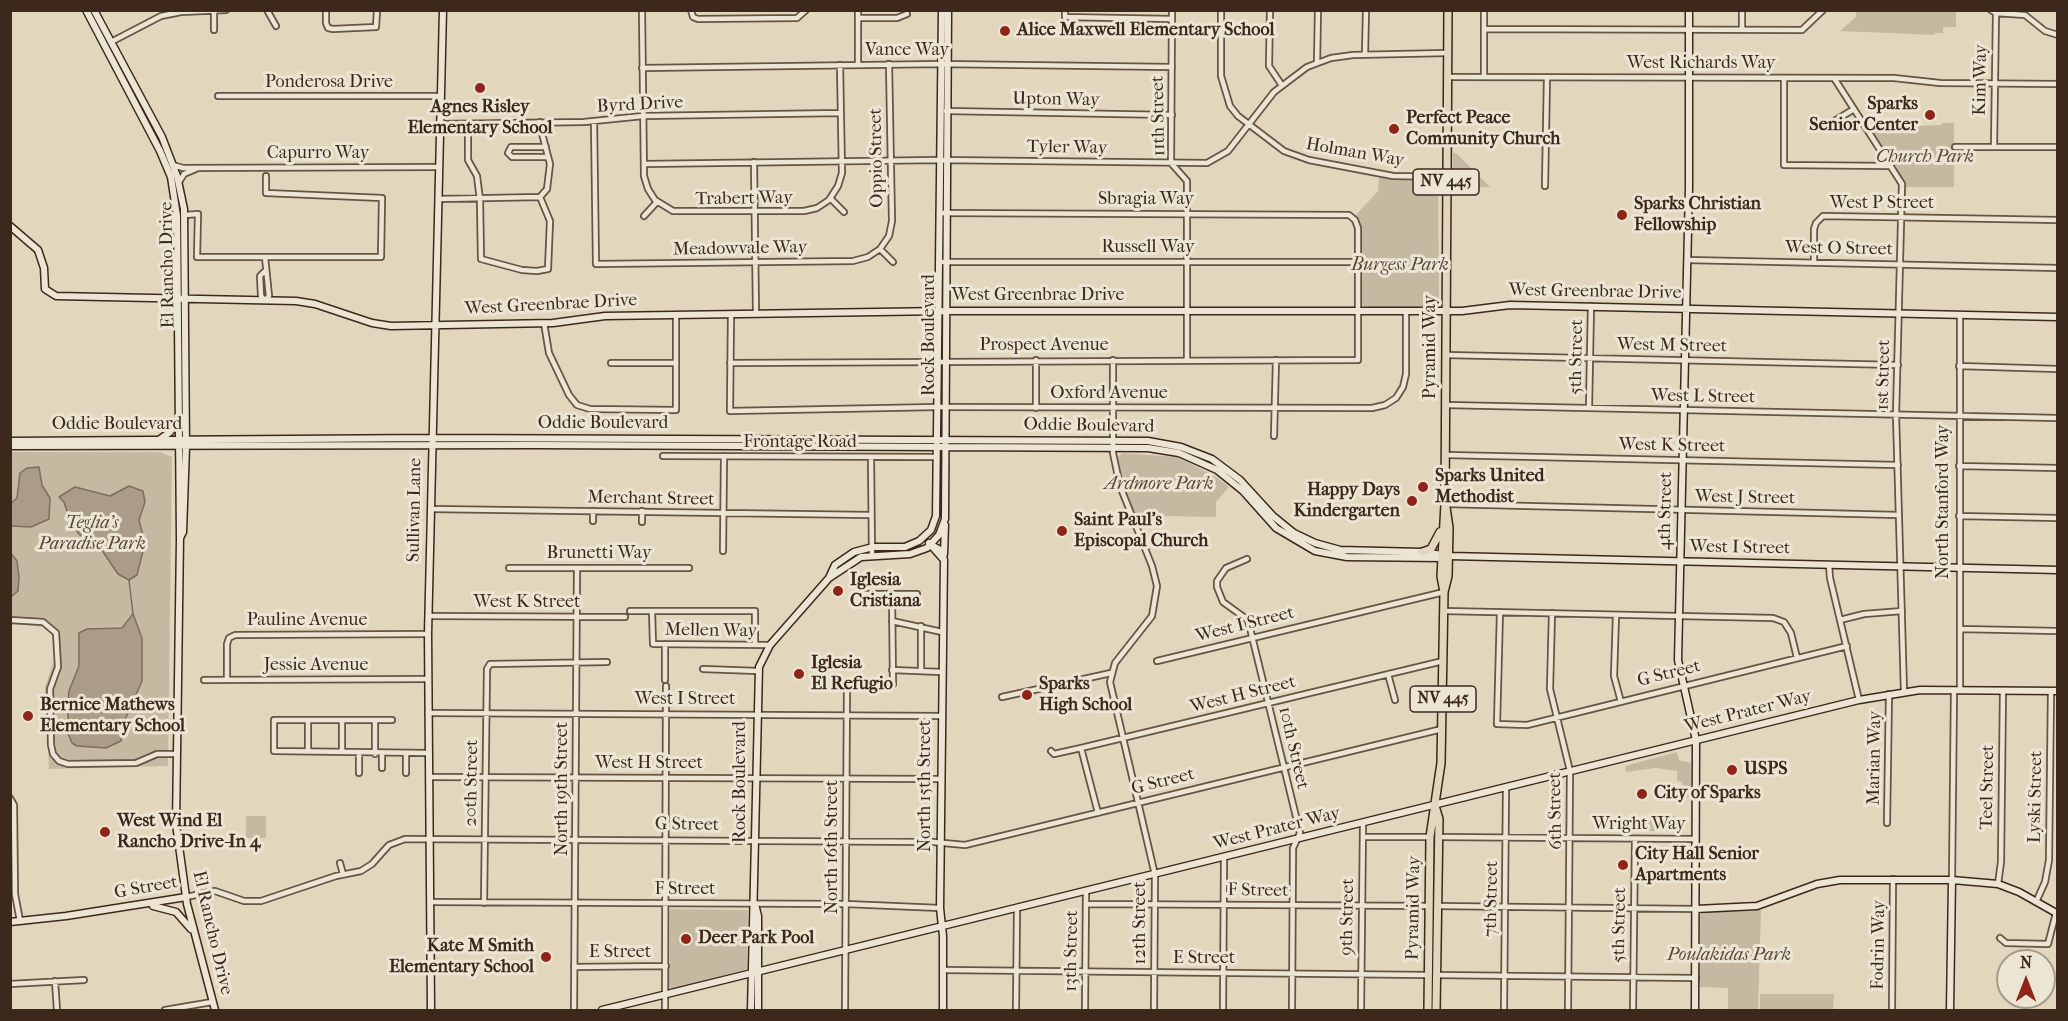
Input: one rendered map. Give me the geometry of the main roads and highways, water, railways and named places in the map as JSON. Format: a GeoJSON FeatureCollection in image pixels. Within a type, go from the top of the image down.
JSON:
{"type":"FeatureCollection","features":[{"type":"Feature","properties":{"kind":"main road","name":"El Rancho Drive"},"geometry":{"type":"LineString","coordinates":[[86,10],[160,150],[171,177],[177,216],[182,299],[185,426],[178,466],[183,532],[180,538],[176,824],[186,897],[215,1011]]}},
{"type":"Feature","properties":{"kind":"main road","name":"El Rancho Drive"},"geometry":{"type":"LineString","coordinates":[[94,10],[162,137],[179,182],[185,215],[177,422],[182,444],[181,512]]}},
{"type":"Feature","properties":{"kind":"main road","name":"Sullivan Lane"},"geometry":{"type":"LineString","coordinates":[[431,1011],[428,634],[443,10]]}},
{"type":"Feature","properties":{"kind":"main road","name":"Rock Boulevard"},"geometry":{"type":"LineString","coordinates":[[942,10],[944,64]]}},
{"type":"Feature","properties":{"kind":"main road","name":"Rock Boulevard"},"geometry":{"type":"LineString","coordinates":[[944,560],[945,519],[937,408],[941,360],[943,111],[948,10]]}},
{"type":"Feature","properties":{"kind":"main road","name":"Pyramid Way"},"geometry":{"type":"LineString","coordinates":[[1428,1011],[1432,975],[1434,837],[1432,814],[1436,806],[1442,763],[1444,556],[1442,527],[1446,454],[1448,10]]}},
{"type":"Feature","properties":{"kind":"main road","name":"4th Street"},"geometry":{"type":"LineString","coordinates":[[1689,10],[1687,260],[1678,660],[1696,740],[1695,1011]]}},
{"type":"Feature","properties":{"kind":"main road"},"geometry":{"type":"LineString","coordinates":[[171,177],[181,193]]}},
{"type":"Feature","properties":{"kind":"main road","name":"West Greenbrae Drive"},"geometry":{"type":"LineString","coordinates":[[10,226],[38,250],[44,268],[43,285],[48,293],[56,296],[306,302],[381,325],[544,323],[605,316],[756,313],[1472,311],[1510,304],[2058,317]]}},
{"type":"Feature","properties":{"kind":"main road","name":"Rock Boulevard"},"geometry":{"type":"LineString","coordinates":[[751,1011],[752,922],[755,904],[758,670],[770,645],[829,578],[832,568],[841,560],[871,551],[904,547],[924,538],[933,526],[936,516],[937,457],[945,408],[941,360]]}},
{"type":"Feature","properties":{"kind":"main road"},"geometry":{"type":"LineString","coordinates":[[159,440],[170,432],[177,422]]}},
{"type":"Feature","properties":{"kind":"main road"},"geometry":{"type":"LineString","coordinates":[[185,426],[193,435],[203,440]]}},
{"type":"Feature","properties":{"kind":"main road","name":"Oddie Boulevard"},"geometry":{"type":"LineString","coordinates":[[10,441],[159,440],[182,444],[431,442]]}},
{"type":"Feature","properties":{"kind":"main road","name":"Oddie Boulevard"},"geometry":{"type":"LineString","coordinates":[[10,446],[154,447],[203,440],[1170,444],[1212,459],[1240,480],[1278,521],[1315,543],[1350,550],[1422,552],[1444,556]]}},
{"type":"Feature","properties":{"kind":"main road","name":"Oddie Boulevard"},"geometry":{"type":"LineString","coordinates":[[1112,444],[1169,451],[1209,465],[1243,491],[1276,528],[1315,551],[1347,557],[1444,556]]}},
{"type":"Feature","properties":{"kind":"main road"},"geometry":{"type":"LineString","coordinates":[[154,447],[171,452],[178,466]]}},
{"type":"Feature","properties":{"kind":"main road","name":"Pyramid Way"},"geometry":{"type":"LineString","coordinates":[[1444,556],[1448,517],[1445,504]]}},
{"type":"Feature","properties":{"kind":"main road"},"geometry":{"type":"LineString","coordinates":[[931,544],[939,535],[945,519]]}},
{"type":"Feature","properties":{"kind":"main road"},"geometry":{"type":"LineString","coordinates":[[1422,552],[1433,547],[1442,527]]}},
{"type":"Feature","properties":{"kind":"main road"},"geometry":{"type":"LineString","coordinates":[[924,538],[944,560]]}},
{"type":"Feature","properties":{"kind":"main road","name":"Rock Boulevard"},"geometry":{"type":"LineString","coordinates":[[871,551],[910,554],[931,544]]}},
{"type":"Feature","properties":{"kind":"main road","name":"West I Street"},"geometry":{"type":"LineString","coordinates":[[1444,556],[2058,570]]}},
{"type":"Feature","properties":{"kind":"main road","name":"North 15th Street"},"geometry":{"type":"LineString","coordinates":[[943,1011],[940,908],[944,560]]}},
{"type":"Feature","properties":{"kind":"main road","name":"West Prater Way"},"geometry":{"type":"LineString","coordinates":[[602,1011],[1859,700],[1904,692],[2054,691]]}},
{"type":"Feature","properties":{"kind":"main road"},"geometry":{"type":"LineString","coordinates":[[1696,909],[1758,906],[1834,880],[1893,879],[1952,880],[1998,884],[2057,914]]}},
{"type":"Feature","properties":{"kind":"main road","name":"North Stanford Way"},"geometry":{"type":"LineString","coordinates":[[1950,1011],[1952,880]]}},
{"type":"Feature","properties":{"kind":"main road","name":"G Street"},"geometry":{"type":"LineString","coordinates":[[10,922],[186,897]]}},
{"type":"Feature","properties":{"kind":"main road"},"geometry":{"type":"LineString","coordinates":[[146,904],[176,912],[194,932]]}},
{"type":"Feature","properties":{"kind":"main road","name":"Rock Boulevard"},"geometry":{"type":"LineString","coordinates":[[755,904],[758,916],[758,1011]]}},
{"type":"Feature","properties":{"kind":"main road","name":"Pyramid Way"},"geometry":{"type":"LineString","coordinates":[[1432,975],[1436,1011]]}},
{"type":"Feature","properties":{"kind":"waterway"},"geometry":{"type":"LineString","coordinates":[[129,580],[133,614]]}},
{"type":"Feature","properties":{"kind":"place","name":"Alice Maxwell Elementary School"},"geometry":{"type":"Point","coordinates":[1005,31]}},
{"type":"Feature","properties":{"kind":"place","name":"Agnes Risley Elementary School"},"geometry":{"type":"Point","coordinates":[480,88]}},
{"type":"Feature","properties":{"kind":"place","name":"Sparks Senior Center"},"geometry":{"type":"Point","coordinates":[1930,115]}},
{"type":"Feature","properties":{"kind":"place","name":"Perfect Peace Community Church"},"geometry":{"type":"Point","coordinates":[1394,129]}},
{"type":"Feature","properties":{"kind":"place","name":"Sparks Christian Fellowship"},"geometry":{"type":"Point","coordinates":[1622,215]}},
{"type":"Feature","properties":{"kind":"place","name":"Sparks United Methodist"},"geometry":{"type":"Point","coordinates":[1423,487]}},
{"type":"Feature","properties":{"kind":"place","name":"Happy Days Kindergarten"},"geometry":{"type":"Point","coordinates":[1412,501]}},
{"type":"Feature","properties":{"kind":"place","name":"Saint Paul's Episcopal Church"},"geometry":{"type":"Point","coordinates":[1062,531]}},
{"type":"Feature","properties":{"kind":"place","name":"Iglesia Cristiana"},"geometry":{"type":"Point","coordinates":[838,591]}},
{"type":"Feature","properties":{"kind":"place","name":"Iglesia El Refugio"},"geometry":{"type":"Point","coordinates":[799,674]}},
{"type":"Feature","properties":{"kind":"place","name":"Sparks High School"},"geometry":{"type":"Point","coordinates":[1027,695]}},
{"type":"Feature","properties":{"kind":"place","name":"Bernice Mathews Elementary School"},"geometry":{"type":"Point","coordinates":[28,716]}},
{"type":"Feature","properties":{"kind":"place","name":"USPS"},"geometry":{"type":"Point","coordinates":[1732,770]}},
{"type":"Feature","properties":{"kind":"place","name":"City of Sparks"},"geometry":{"type":"Point","coordinates":[1642,794]}},
{"type":"Feature","properties":{"kind":"place","name":"West Wind El Rancho Drive-In 4"},"geometry":{"type":"Point","coordinates":[105,832]}},
{"type":"Feature","properties":{"kind":"place","name":"City Hall Senior Apartments"},"geometry":{"type":"Point","coordinates":[1623,865]}},
{"type":"Feature","properties":{"kind":"place","name":"Deer Park Pool"},"geometry":{"type":"Point","coordinates":[686,939]}},
{"type":"Feature","properties":{"kind":"place","name":"Kate M Smith Elementary School"},"geometry":{"type":"Point","coordinates":[546,957]}},
{"type":"Feature","properties":{"kind":"park label","name":"Church Park"},"geometry":{"type":"Point","coordinates":[1925,158]}},
{"type":"Feature","properties":{"kind":"park label","name":"Burgess Park"},"geometry":{"type":"Point","coordinates":[1400,266]}},
{"type":"Feature","properties":{"kind":"park label","name":"Ardmore Park"},"geometry":{"type":"Point","coordinates":[1159,485]}},
{"type":"Feature","properties":{"kind":"park label","name":"Teglia's Paradise Park"},"geometry":{"type":"Point","coordinates":[92,534]}},
{"type":"Feature","properties":{"kind":"park label","name":"Poulakidas Park"},"geometry":{"type":"Point","coordinates":[1729,956]}}]}
